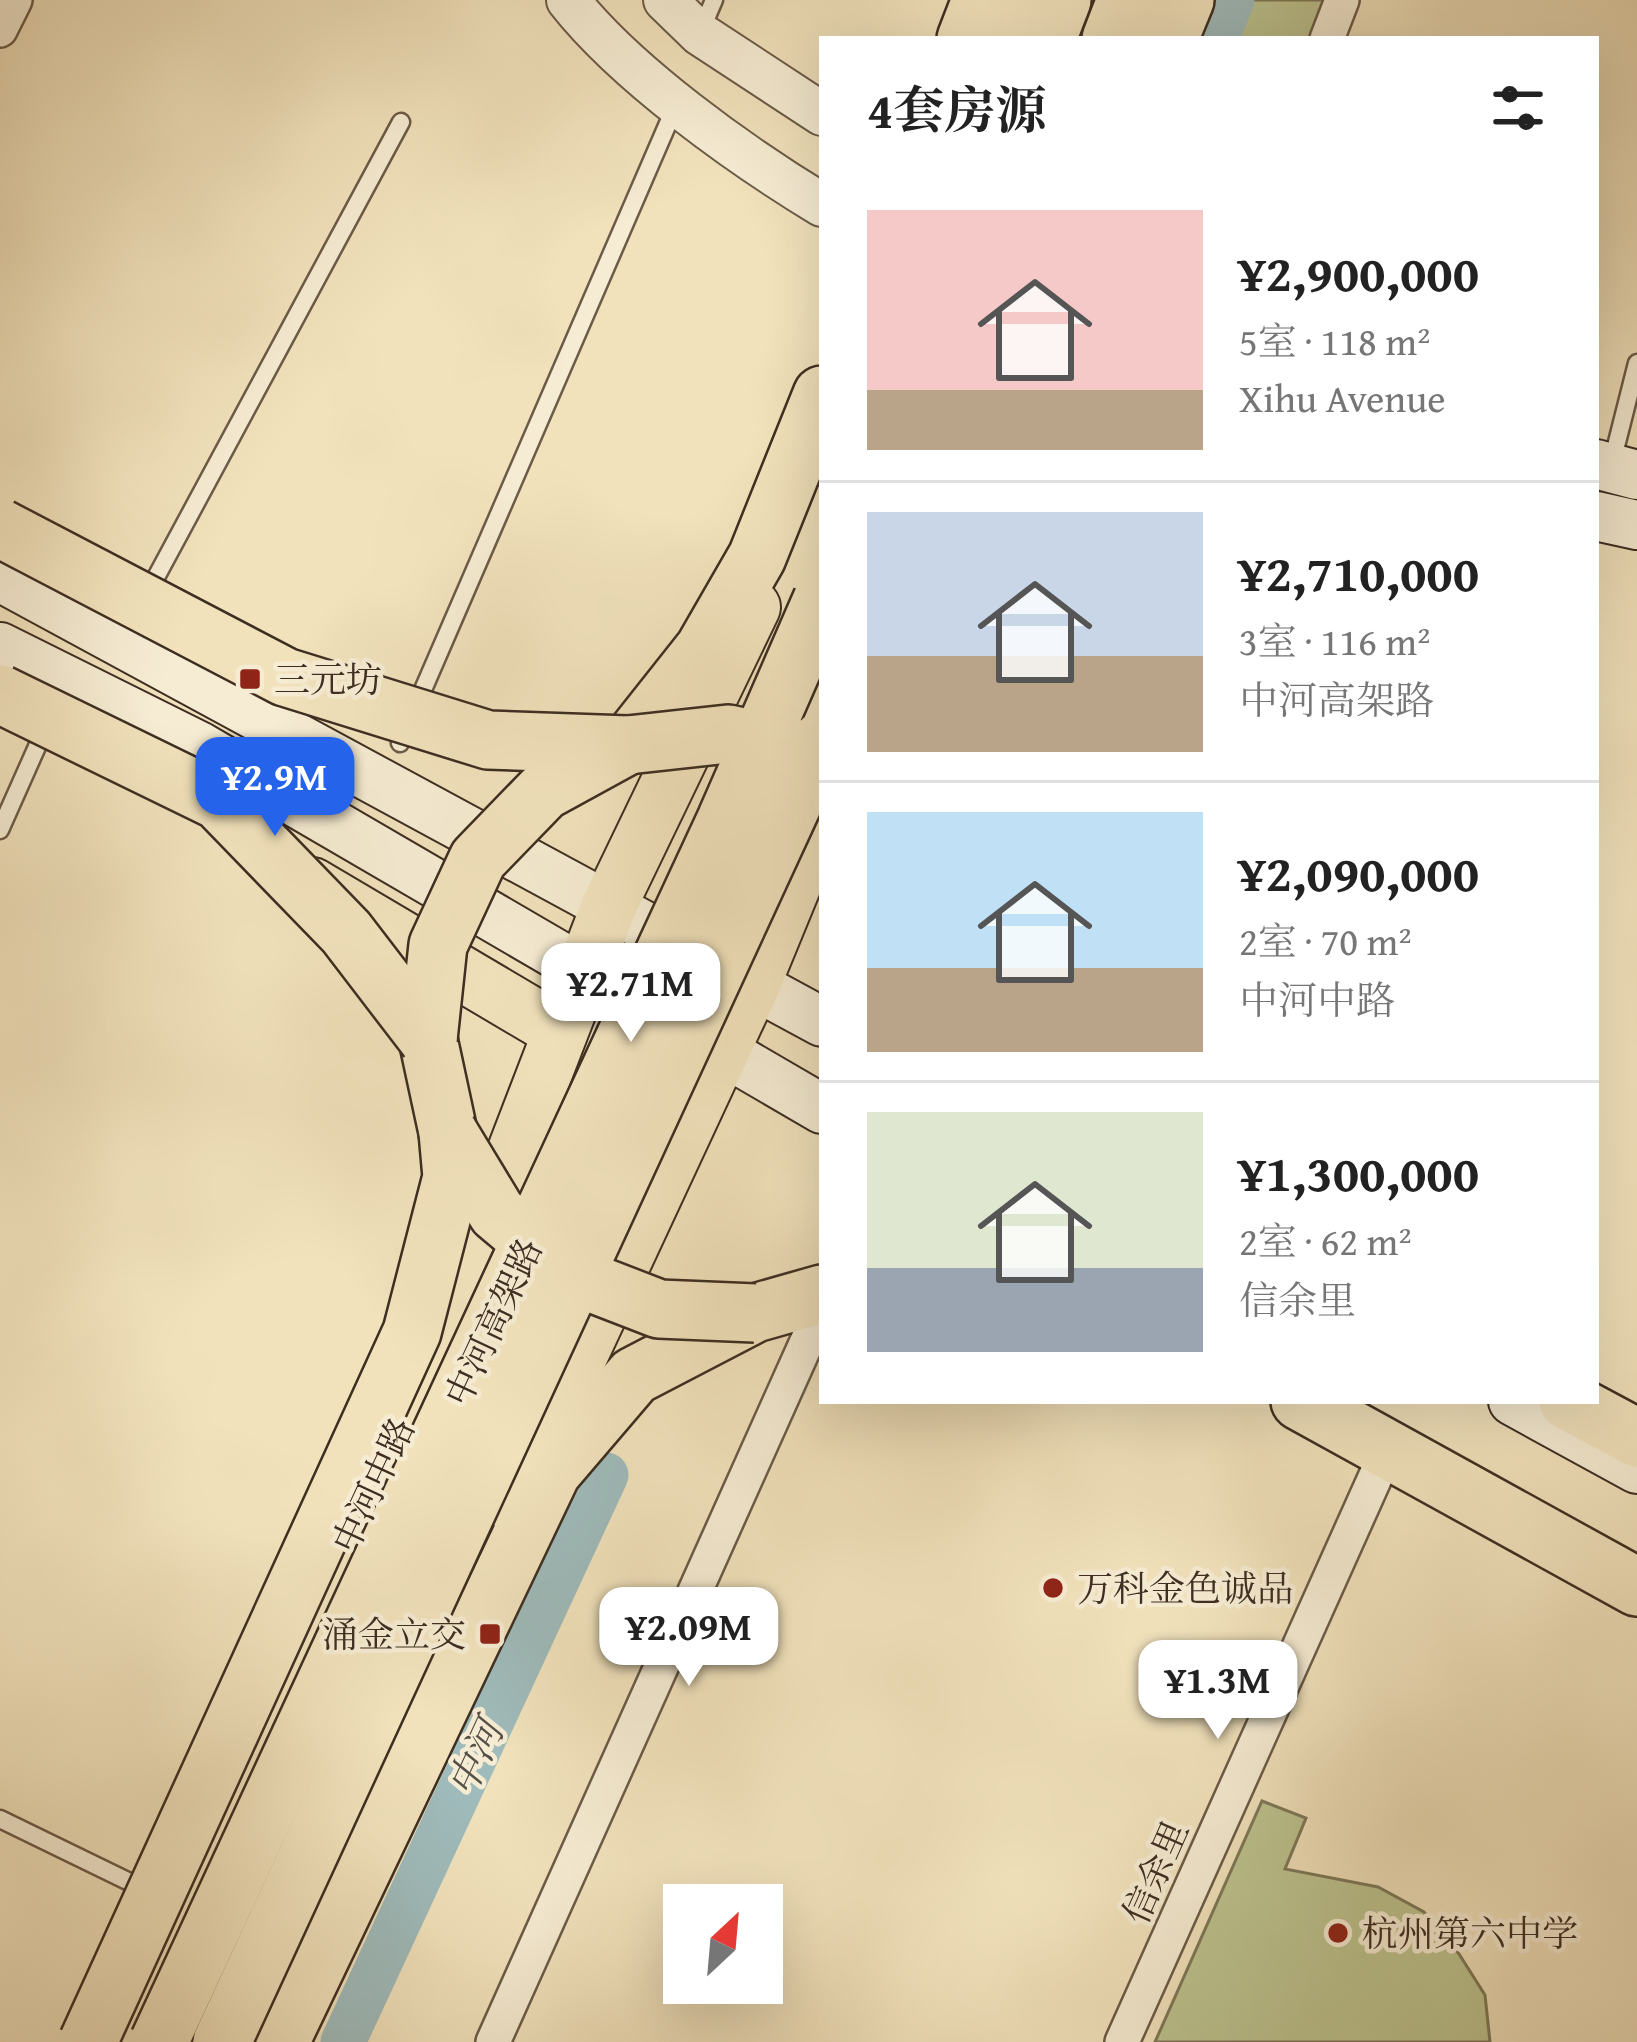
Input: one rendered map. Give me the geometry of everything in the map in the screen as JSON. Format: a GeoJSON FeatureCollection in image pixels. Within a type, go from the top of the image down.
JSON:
{"type":"FeatureCollection","features":[{"type":"Feature","properties":{"kind":"highway"},"geometry":{"type":"LineString","coordinates":[[967,36],[981,0]]}},
{"type":"Feature","properties":{"kind":"highway"},"geometry":{"type":"LineString","coordinates":[[1048,36],[1062,0]]}},
{"type":"Feature","properties":{"kind":"highway"},"geometry":{"type":"LineString","coordinates":[[1112,36],[1126,0]]}},
{"type":"Feature","properties":{"kind":"highway"},"geometry":{"type":"LineString","coordinates":[[1170,36],[1184,0]]}},
{"type":"Feature","properties":{"kind":"highway"},"geometry":{"type":"LineString","coordinates":[[88,2042],[412,1331],[452,1177],[448,1132],[428,1039],[438,945],[478,859],[544,791],[628,745],[704,649],[757,557],[819,402]]}},
{"type":"Feature","properties":{"kind":"highway"},"geometry":{"type":"LineString","coordinates":[[0,528],[285,677],[488,740],[628,745],[728,734],[819,752]]}},
{"type":"Feature","properties":{"kind":"highway","name":"中河高架路"},"geometry":{"type":"LineString","coordinates":[[159,2042],[726,820],[819,607]]}},
{"type":"Feature","properties":{"kind":"highway"},"geometry":{"type":"LineString","coordinates":[[0,698],[220,801],[346,932],[428,1039]]}},
{"type":"Feature","properties":{"kind":"highway","name":"中河高架路"},"geometry":{"type":"LineString","coordinates":[[222,2042],[819,747]]}},
{"type":"Feature","properties":{"kind":"highway"},"geometry":{"type":"LineString","coordinates":[[448,1132],[497,1214],[571,1275],[659,1310],[754,1313]]}},
{"type":"Feature","properties":{"kind":"highway"},"geometry":{"type":"LineString","coordinates":[[280,2042],[552,1472],[634,1376],[754,1313],[819,1295]]}},
{"type":"Feature","properties":{"kind":"highway"},"geometry":{"type":"LineString","coordinates":[[1305,1404],[1637,1587]]}},
{"type":"Feature","properties":{"kind":"highway"},"geometry":{"type":"LineString","coordinates":[[1574,1404],[1637,1438]]}},
{"type":"Feature","properties":{"kind":"main road"},"geometry":{"type":"LineString","coordinates":[[1013,36],[1028,0]]}},
{"type":"Feature","properties":{"kind":"main road"},"geometry":{"type":"LineString","coordinates":[[1140,36],[1154,0]]}},
{"type":"Feature","properties":{"kind":"main road","name":"中河中路"},"geometry":{"type":"LineString","coordinates":[[119,2042],[459,1296],[609,906],[819,470]]}},
{"type":"Feature","properties":{"kind":"main road"},"geometry":{"type":"LineString","coordinates":[[1599,517],[1637,525]]}},
{"type":"Feature","properties":{"kind":"main road"},"geometry":{"type":"LineString","coordinates":[[0,577],[819,1020]]}},
{"type":"Feature","properties":{"kind":"main road"},"geometry":{"type":"LineString","coordinates":[[0,647],[199,746],[819,1107]]}},
{"type":"Feature","properties":{"kind":"main road"},"geometry":{"type":"LineString","coordinates":[[0,698],[559,1031]]}},
{"type":"Feature","properties":{"kind":"main road"},"geometry":{"type":"LineString","coordinates":[[254,2042],[576,1368],[753,984],[819,823]]}},
{"type":"Feature","properties":{"kind":"main road"},"geometry":{"type":"LineString","coordinates":[[1348,1404],[1637,1564]]}},
{"type":"Feature","properties":{"kind":"main road"},"geometry":{"type":"LineString","coordinates":[[1518,1404],[1637,1469]]}},
{"type":"Feature","properties":{"kind":"street"},"geometry":{"type":"LineString","coordinates":[[0,31],[15,0]]}},
{"type":"Feature","properties":{"kind":"street"},"geometry":{"type":"LineString","coordinates":[[568,0],[677,104],[819,203]]}},
{"type":"Feature","properties":{"kind":"street"},"geometry":{"type":"LineString","coordinates":[[665,0],[707,17],[819,112]]}},
{"type":"Feature","properties":{"kind":"street"},"geometry":{"type":"LineString","coordinates":[[1328,36],[1342,0]]}},
{"type":"Feature","properties":{"kind":"street"},"geometry":{"type":"LineString","coordinates":[[494,2042],[819,1315]]}},
{"type":"Feature","properties":{"kind":"street","name":"信余里"},"geometry":{"type":"LineString","coordinates":[[1121,2042],[1378,1471]]}},
{"type":"Feature","properties":{"kind":"lane"},"geometry":{"type":"LineString","coordinates":[[400,743],[677,104]]}},
{"type":"Feature","properties":{"kind":"lane"},"geometry":{"type":"LineString","coordinates":[[147,594],[401,122]]}},
{"type":"Feature","properties":{"kind":"lane"},"geometry":{"type":"LineString","coordinates":[[1614,469],[1637,363]]}},
{"type":"Feature","properties":{"kind":"lane"},"geometry":{"type":"LineString","coordinates":[[0,830],[40,740]]}},
{"type":"Feature","properties":{"kind":"lane"},"geometry":{"type":"LineString","coordinates":[[0,1819],[181,1907]]}},
{"type":"Feature","properties":{"kind":"green space"},"geometry":{"type":"Polygon","coordinates":[[[1197,0],[1345,0],[1330,36],[1180,36],[1197,0]]]}},
{"type":"Feature","properties":{"kind":"green space","name":"杭州第六中学"},"geometry":{"type":"Polygon","coordinates":[[[1262,1801],[1306,1818],[1285,1869],[1378,1887],[1424,1912],[1485,1995],[1490,2042],[1155,2042],[1262,1801]]]}},
{"type":"Feature","properties":{"kind":"waterway","name":"中河"},"geometry":{"type":"LineString","coordinates":[[1217,36],[1232,0]]}},
{"type":"Feature","properties":{"kind":"waterway","name":"中河"},"geometry":{"type":"LineString","coordinates":[[343,2042],[606,1475]]}},
{"type":"Feature","properties":{"kind":"place","name":"三元坊"},"geometry":{"type":"Point","coordinates":[250,679]}},
{"type":"Feature","properties":{"kind":"place","name":"万科金色诚品"},"geometry":{"type":"Point","coordinates":[1053,1588]}},
{"type":"Feature","properties":{"kind":"place","name":"涌金立交"},"geometry":{"type":"Point","coordinates":[490,1634]}},
{"type":"Feature","properties":{"kind":"place","name":"杭州第六中学"},"geometry":{"type":"Point","coordinates":[1338,1933]}}]}
